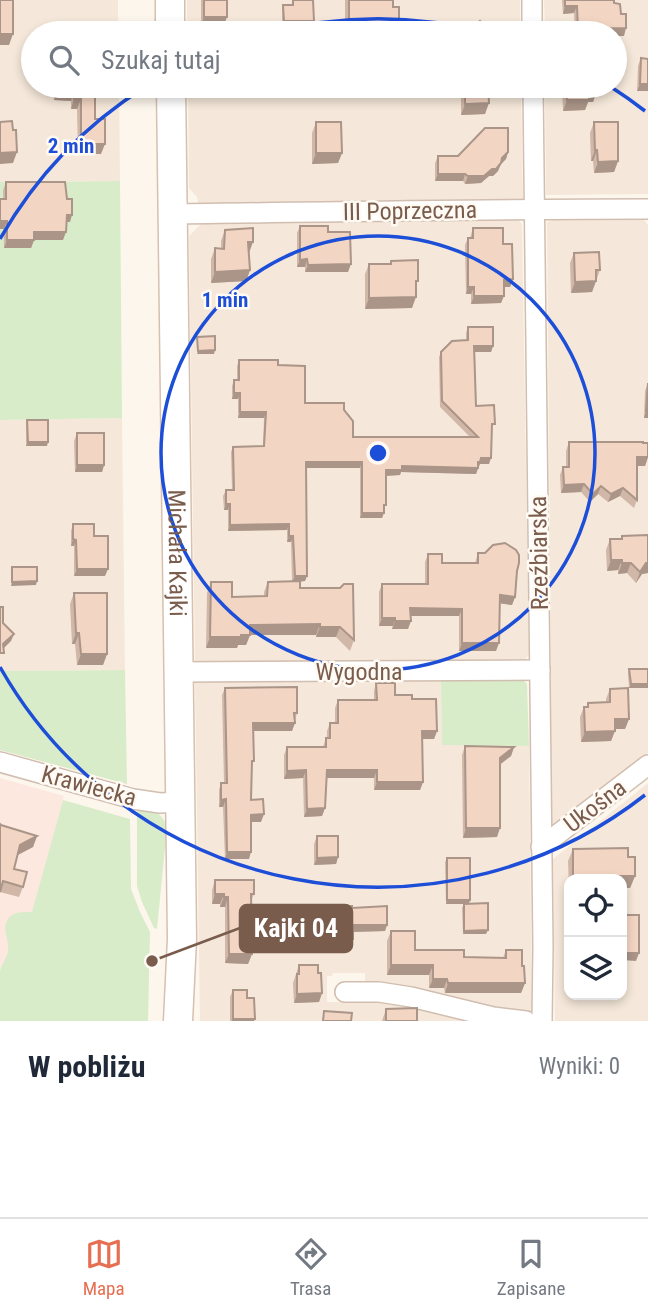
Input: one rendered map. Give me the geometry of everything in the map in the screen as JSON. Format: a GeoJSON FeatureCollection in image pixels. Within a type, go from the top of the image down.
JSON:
{"type":"FeatureCollection","features":[{"type":"Feature","properties":{"kind":"street"},"geometry":{"type":"LineString","coordinates":[[170,0],[170,21]]}},
{"type":"Feature","properties":{"kind":"street"},"geometry":{"type":"LineString","coordinates":[[532,0],[532,21]]}},
{"type":"Feature","properties":{"kind":"street","name":"Michała Kajki"},"geometry":{"type":"LineString","coordinates":[[171,98],[182,939],[177,1021]]}},
{"type":"Feature","properties":{"kind":"street","name":"Rzeźbiarska"},"geometry":{"type":"LineString","coordinates":[[533,98],[542,1021]]}},
{"type":"Feature","properties":{"kind":"street","name":"III Poprzeczna"},"geometry":{"type":"LineString","coordinates":[[172,214],[648,209]]}},
{"type":"Feature","properties":{"kind":"street","name":"Wygodna"},"geometry":{"type":"LineString","coordinates":[[178,672],[540,670]]}},
{"type":"Feature","properties":{"kind":"street","name":"Krawiecka"},"geometry":{"type":"LineString","coordinates":[[0,762],[132,799],[160,803],[180,802]]}},
{"type":"Feature","properties":{"kind":"street","name":"Ukośna"},"geometry":{"type":"LineString","coordinates":[[541,847],[648,765]]}},
{"type":"Feature","properties":{"kind":"street"},"geometry":{"type":"LineString","coordinates":[[345,992],[400,995],[493,1017],[526,1021]]}},
{"type":"Feature","properties":{"kind":"shaded area"},"geometry":{"type":"Polygon","coordinates":[[[0,0],[118,0],[118,21],[21,21],[21,98],[119,98],[120,181],[0,182],[0,0]]]}},
{"type":"Feature","properties":{"kind":"shaded area"},"geometry":{"type":"Polygon","coordinates":[[[187,0],[520,0],[520,21],[187,21],[187,0]]]}},
{"type":"Feature","properties":{"kind":"shaded area"},"geometry":{"type":"Polygon","coordinates":[[[544,0],[648,0],[648,194],[546,195],[545,98],[627,98],[627,21],[545,21],[544,0]]]}},
{"type":"Feature","properties":{"kind":"shaded area"},"geometry":{"type":"Polygon","coordinates":[[[188,98],[521,98],[523,202],[199,207],[197,197],[189,188],[188,98]]]}},
{"type":"Feature","properties":{"kind":"shaded area"},"geometry":{"type":"Polygon","coordinates":[[[643,219],[648,225],[648,753],[551,831],[547,222],[643,219]]]}},
{"type":"Feature","properties":{"kind":"shaded area"},"geometry":{"type":"Polygon","coordinates":[[[518,220],[522,224],[529,655],[523,661],[195,665],[189,236],[203,222],[518,220]]]}},
{"type":"Feature","properties":{"kind":"shaded area"},"geometry":{"type":"Polygon","coordinates":[[[122,418],[125,670],[0,671],[0,420],[122,418]]]}},
{"type":"Feature","properties":{"kind":"shaded area"},"geometry":{"type":"Polygon","coordinates":[[[441,679],[442,744],[529,746],[532,1011],[508,1010],[365,985],[365,973],[333,973],[332,976],[327,976],[327,1002],[396,1003],[476,1021],[200,1021],[195,682],[441,679]]]}},
{"type":"Feature","properties":{"kind":"shaded area"},"geometry":{"type":"Polygon","coordinates":[[[0,778],[64,796],[3,1021],[0,1021],[0,778]]]}},
{"type":"Feature","properties":{"kind":"shaded area"},"geometry":{"type":"Polygon","coordinates":[[[648,783],[648,1021],[555,1021],[553,859],[648,783]]]}},
{"type":"Feature","properties":{"kind":"green space"},"geometry":{"type":"Polygon","coordinates":[[[120,181],[122,418],[0,420],[0,182],[120,181]]]}},
{"type":"Feature","properties":{"kind":"green space"},"geometry":{"type":"Polygon","coordinates":[[[125,670],[127,784],[0,750],[0,671],[125,670]]]}},
{"type":"Feature","properties":{"kind":"green space"},"geometry":{"type":"Polygon","coordinates":[[[521,678],[527,684],[529,746],[442,745],[441,679],[521,678]]]}},
{"type":"Feature","properties":{"kind":"green space"},"geometry":{"type":"Polygon","coordinates":[[[63,800],[130,819],[131,889],[150,932],[148,1021],[0,1021],[0,972],[8,950],[6,922],[16,913],[32,912],[63,800]]]}},
{"type":"Feature","properties":{"kind":"green space"},"geometry":{"type":"Polygon","coordinates":[[[137,808],[159,815],[167,827],[157,929],[154,928],[137,886],[137,808]]]}},
{"type":"Feature","properties":{"kind":"building"},"geometry":{"type":"Polygon","coordinates":[[[0,0],[13,0],[13,34],[0,34],[0,0]]]}},
{"type":"Feature","properties":{"kind":"building"},"geometry":{"type":"Polygon","coordinates":[[[204,0],[227,0],[227,17],[204,17],[204,0]]]}},
{"type":"Feature","properties":{"kind":"building"},"geometry":{"type":"Polygon","coordinates":[[[293,0],[313,0],[314,21],[284,21],[283,5],[293,5],[293,0]]]}},
{"type":"Feature","properties":{"kind":"building"},"geometry":{"type":"Polygon","coordinates":[[[349,0],[393,0],[393,7],[399,7],[399,21],[349,21],[349,0]]]}},
{"type":"Feature","properties":{"kind":"building"},"geometry":{"type":"Polygon","coordinates":[[[565,0],[614,0],[614,3],[620,4],[621,14],[626,14],[626,21],[578,21],[577,6],[565,6],[565,0]]]}},
{"type":"Feature","properties":{"kind":"building"},"geometry":{"type":"Polygon","coordinates":[[[641,58],[648,59],[648,84],[640,84],[641,58]]]}},
{"type":"Feature","properties":{"kind":"building"},"geometry":{"type":"Polygon","coordinates":[[[95,98],[95,119],[105,119],[105,144],[81,144],[81,99],[74,99],[95,98]]]}},
{"type":"Feature","properties":{"kind":"building"},"geometry":{"type":"Polygon","coordinates":[[[465,98],[489,98],[489,103],[465,104],[465,98]]]}},
{"type":"Feature","properties":{"kind":"building"},"geometry":{"type":"Polygon","coordinates":[[[567,98],[589,98],[589,100],[567,98]]]}},
{"type":"Feature","properties":{"kind":"building"},"geometry":{"type":"Polygon","coordinates":[[[12,121],[13,130],[16,130],[17,152],[0,153],[0,122],[12,121]]]}},
{"type":"Feature","properties":{"kind":"building"},"geometry":{"type":"Polygon","coordinates":[[[316,122],[341,122],[342,153],[316,153],[316,122]]]}},
{"type":"Feature","properties":{"kind":"building"},"geometry":{"type":"Polygon","coordinates":[[[594,122],[618,122],[618,161],[598,162],[594,122]]]}},
{"type":"Feature","properties":{"kind":"building"},"geometry":{"type":"Polygon","coordinates":[[[485,128],[508,128],[508,152],[496,169],[484,176],[438,174],[438,156],[458,156],[485,128]]]}},
{"type":"Feature","properties":{"kind":"building"},"geometry":{"type":"Polygon","coordinates":[[[6,182],[65,182],[67,199],[72,199],[72,215],[67,215],[66,232],[34,232],[34,240],[7,240],[7,221],[0,221],[0,199],[6,199],[6,182]]]}},
{"type":"Feature","properties":{"kind":"building"},"geometry":{"type":"Polygon","coordinates":[[[300,226],[328,226],[328,232],[350,232],[351,264],[308,265],[307,259],[300,260],[300,226]]]}},
{"type":"Feature","properties":{"kind":"building"},"geometry":{"type":"Polygon","coordinates":[[[253,228],[253,242],[248,242],[250,270],[215,272],[215,248],[224,249],[225,230],[253,228]]]}},
{"type":"Feature","properties":{"kind":"building"},"geometry":{"type":"Polygon","coordinates":[[[473,228],[503,228],[503,244],[512,244],[513,279],[504,280],[504,296],[474,296],[474,287],[468,287],[468,238],[473,238],[473,228]]]}},
{"type":"Feature","properties":{"kind":"building"},"geometry":{"type":"Polygon","coordinates":[[[599,252],[600,270],[596,270],[596,281],[575,282],[574,253],[599,252]]]}},
{"type":"Feature","properties":{"kind":"building"},"geometry":{"type":"Polygon","coordinates":[[[418,260],[416,297],[369,298],[369,264],[418,260]]]}},
{"type":"Feature","properties":{"kind":"building"},"geometry":{"type":"Polygon","coordinates":[[[468,327],[493,327],[493,346],[474,346],[476,406],[494,405],[491,458],[481,458],[478,468],[402,466],[402,470],[386,470],[384,513],[362,513],[362,462],[306,462],[307,576],[295,576],[293,536],[289,536],[289,524],[230,525],[230,504],[226,504],[226,490],[234,490],[233,447],[264,446],[266,412],[240,412],[240,393],[234,393],[234,380],[239,380],[239,360],[278,360],[278,365],[305,366],[305,403],[344,403],[344,410],[353,421],[353,437],[478,437],[442,401],[441,352],[452,341],[468,340],[468,327]]]}},
{"type":"Feature","properties":{"kind":"building"},"geometry":{"type":"Polygon","coordinates":[[[215,336],[215,350],[198,351],[197,337],[215,336]]]}},
{"type":"Feature","properties":{"kind":"building"},"geometry":{"type":"Polygon","coordinates":[[[27,420],[48,420],[48,442],[28,442],[27,420]]]}},
{"type":"Feature","properties":{"kind":"building"},"geometry":{"type":"Polygon","coordinates":[[[77,433],[104,433],[104,465],[77,465],[77,433]]]}},
{"type":"Feature","properties":{"kind":"building"},"geometry":{"type":"Polygon","coordinates":[[[569,442],[648,443],[648,457],[637,457],[637,500],[623,488],[611,494],[601,486],[593,494],[584,484],[564,485],[563,467],[569,467],[569,442]]]}},
{"type":"Feature","properties":{"kind":"building"},"geometry":{"type":"Polygon","coordinates":[[[73,524],[94,524],[94,536],[108,536],[108,569],[77,569],[73,524]]]}},
{"type":"Feature","properties":{"kind":"building"},"geometry":{"type":"Polygon","coordinates":[[[648,535],[648,563],[640,572],[631,563],[611,560],[610,539],[648,535]]]}},
{"type":"Feature","properties":{"kind":"building"},"geometry":{"type":"Polygon","coordinates":[[[505,543],[516,550],[519,563],[515,597],[500,595],[499,643],[462,643],[462,609],[410,608],[411,621],[382,618],[382,584],[428,584],[428,554],[442,554],[442,563],[478,563],[478,553],[485,553],[493,545],[505,543]]]}},
{"type":"Feature","properties":{"kind":"building"},"geometry":{"type":"Polygon","coordinates":[[[12,567],[37,567],[37,581],[12,582],[12,567]]]}},
{"type":"Feature","properties":{"kind":"building"},"geometry":{"type":"Polygon","coordinates":[[[300,581],[300,588],[340,588],[344,584],[353,584],[354,640],[340,627],[320,627],[320,624],[250,625],[250,635],[210,637],[211,582],[232,582],[232,597],[267,596],[268,582],[300,581]]]}},
{"type":"Feature","properties":{"kind":"building"},"geometry":{"type":"Polygon","coordinates":[[[74,593],[107,593],[107,654],[81,654],[79,633],[76,633],[74,593]]]}},
{"type":"Feature","properties":{"kind":"building"},"geometry":{"type":"Polygon","coordinates":[[[0,607],[3,607],[3,623],[14,634],[3,644],[4,653],[0,653],[0,607]]]}},
{"type":"Feature","properties":{"kind":"building"},"geometry":{"type":"Polygon","coordinates":[[[629,669],[648,669],[648,684],[631,684],[629,669]]]}},
{"type":"Feature","properties":{"kind":"building"},"geometry":{"type":"Polygon","coordinates":[[[376,683],[395,683],[395,695],[412,695],[412,699],[436,699],[437,731],[422,731],[423,782],[377,782],[377,770],[327,770],[325,808],[307,809],[306,770],[287,771],[287,747],[326,747],[326,738],[330,738],[330,723],[338,723],[338,700],[377,700],[376,683]]]}},
{"type":"Feature","properties":{"kind":"building"},"geometry":{"type":"Polygon","coordinates":[[[297,687],[295,723],[253,723],[251,800],[263,799],[264,814],[251,815],[251,852],[227,852],[226,799],[221,800],[221,783],[227,783],[225,688],[297,687]]]}},
{"type":"Feature","properties":{"kind":"building"},"geometry":{"type":"Polygon","coordinates":[[[628,688],[629,719],[615,719],[615,731],[585,732],[584,707],[588,707],[588,703],[610,702],[610,689],[628,688]]]}},
{"type":"Feature","properties":{"kind":"building"},"geometry":{"type":"Polygon","coordinates":[[[465,746],[514,747],[500,758],[500,828],[466,828],[465,746]]]}},
{"type":"Feature","properties":{"kind":"building"},"geometry":{"type":"Polygon","coordinates":[[[0,824],[37,836],[20,845],[14,869],[27,872],[23,887],[3,881],[0,892],[0,824]]]}},
{"type":"Feature","properties":{"kind":"building"},"geometry":{"type":"Polygon","coordinates":[[[317,836],[338,836],[338,857],[317,858],[317,836]]]}},
{"type":"Feature","properties":{"kind":"building"},"geometry":{"type":"Polygon","coordinates":[[[628,848],[628,857],[635,857],[635,876],[573,874],[573,849],[628,848]]]}},
{"type":"Feature","properties":{"kind":"building"},"geometry":{"type":"Polygon","coordinates":[[[447,858],[470,858],[470,900],[447,900],[447,858]]]}},
{"type":"Feature","properties":{"kind":"building"},"geometry":{"type":"Polygon","coordinates":[[[215,880],[254,880],[254,894],[251,894],[252,954],[229,954],[228,897],[215,894],[215,880]]]}},
{"type":"Feature","properties":{"kind":"building"},"geometry":{"type":"Polygon","coordinates":[[[488,903],[488,930],[464,931],[464,904],[488,903]]]}},
{"type":"Feature","properties":{"kind":"building"},"geometry":{"type":"Polygon","coordinates":[[[387,906],[387,925],[353,925],[353,939],[326,939],[326,931],[320,925],[325,920],[325,907],[387,906]]]}},
{"type":"Feature","properties":{"kind":"building"},"geometry":{"type":"Polygon","coordinates":[[[627,915],[639,915],[639,953],[627,953],[627,915]]]}},
{"type":"Feature","properties":{"kind":"building"},"geometry":{"type":"Polygon","coordinates":[[[391,931],[415,931],[415,950],[464,950],[464,957],[506,958],[506,950],[522,950],[525,983],[448,983],[447,979],[433,979],[433,965],[391,965],[391,931]]]}},
{"type":"Feature","properties":{"kind":"building"},"geometry":{"type":"Polygon","coordinates":[[[299,965],[318,965],[322,993],[297,994],[299,965]]]}},
{"type":"Feature","properties":{"kind":"building"},"geometry":{"type":"Polygon","coordinates":[[[233,990],[247,990],[247,998],[254,998],[255,1019],[233,1019],[233,990]]]}},
{"type":"Feature","properties":{"kind":"building"},"geometry":{"type":"Polygon","coordinates":[[[417,1008],[417,1021],[386,1021],[386,1009],[417,1008]]]}},
{"type":"Feature","properties":{"kind":"building"},"geometry":{"type":"Polygon","coordinates":[[[324,1011],[352,1013],[351,1021],[323,1021],[324,1011]]]}},
{"type":"Feature","properties":{"kind":"place","name":"Kajki 04"},"geometry":{"type":"Point","coordinates":[152,961]}}]}
